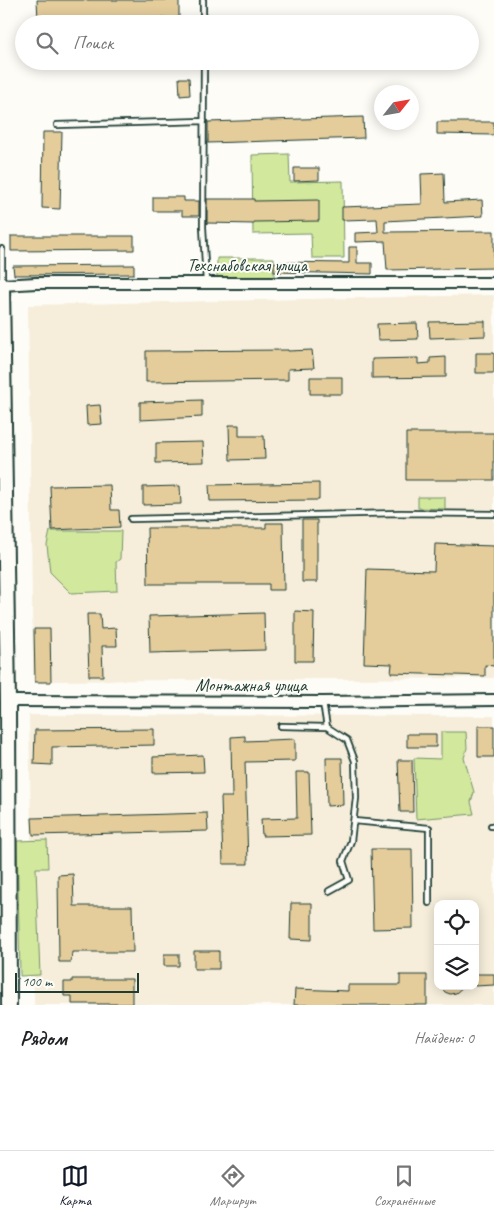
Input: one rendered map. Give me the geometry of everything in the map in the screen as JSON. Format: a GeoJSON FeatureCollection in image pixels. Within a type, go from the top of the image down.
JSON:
{"type":"FeatureCollection","features":[{"type":"Feature","properties":{"kind":"main road"},"geometry":{"type":"LineString","coordinates":[[1,285],[4,701],[9,1005]]}},
{"type":"Feature","properties":{"kind":"street","name":"Техснабовская улица"},"geometry":{"type":"LineString","coordinates":[[1,285],[36,283],[494,283]]}},
{"type":"Feature","properties":{"kind":"street","name":"Монтажная улица"},"geometry":{"type":"LineString","coordinates":[[4,701],[323,702],[494,700]]}},
{"type":"Feature","properties":{"kind":"lane"},"geometry":{"type":"LineString","coordinates":[[203,0],[203,15]]}},
{"type":"Feature","properties":{"kind":"lane"},"geometry":{"type":"LineString","coordinates":[[204,70],[203,226],[206,284]]}},
{"type":"Feature","properties":{"kind":"lane"},"geometry":{"type":"LineString","coordinates":[[57,125],[204,121]]}},
{"type":"Feature","properties":{"kind":"lane"},"geometry":{"type":"LineString","coordinates":[[1,285],[2,250]]}},
{"type":"Feature","properties":{"kind":"lane"},"geometry":{"type":"LineString","coordinates":[[131,519],[400,513],[494,514]]}},
{"type":"Feature","properties":{"kind":"lane"},"geometry":{"type":"LineString","coordinates":[[323,702],[326,727]]}},
{"type":"Feature","properties":{"kind":"lane"},"geometry":{"type":"LineString","coordinates":[[281,726],[326,727],[346,740],[356,762],[354,821],[351,841],[344,861],[349,880],[328,891]]}},
{"type":"Feature","properties":{"kind":"lane"},"geometry":{"type":"LineString","coordinates":[[354,821],[429,828],[429,903]]}},
{"type":"Feature","properties":{"kind":"shaded area"},"geometry":{"type":"Polygon","coordinates":[[[494,295],[494,678],[33,681],[28,305],[494,295]]]}},
{"type":"Feature","properties":{"kind":"shaded area"},"geometry":{"type":"Polygon","coordinates":[[[29,715],[494,716],[494,1005],[34,1005],[29,715]]]}},
{"type":"Feature","properties":{"kind":"shaded area"},"geometry":{"type":"Polygon","coordinates":[[[0,815],[4,988],[4,1005],[0,1005],[0,815]]]}},
{"type":"Feature","properties":{"kind":"green space"},"geometry":{"type":"Polygon","coordinates":[[[289,154],[290,182],[343,181],[344,258],[312,258],[311,233],[253,234],[252,155],[289,154]]]}},
{"type":"Feature","properties":{"kind":"green space"},"geometry":{"type":"Polygon","coordinates":[[[217,258],[274,258],[274,280],[217,280],[217,258]]]}},
{"type":"Feature","properties":{"kind":"green space"},"geometry":{"type":"Polygon","coordinates":[[[418,497],[445,497],[445,509],[418,508],[418,497]]]}},
{"type":"Feature","properties":{"kind":"green space"},"geometry":{"type":"Polygon","coordinates":[[[50,531],[121,531],[120,559],[116,562],[117,591],[71,593],[50,572],[47,545],[50,531]]]}},
{"type":"Feature","properties":{"kind":"green space"},"geometry":{"type":"Polygon","coordinates":[[[441,732],[466,732],[467,748],[464,758],[474,792],[471,802],[474,814],[416,819],[414,758],[441,759],[441,732]]]}},
{"type":"Feature","properties":{"kind":"green space"},"geometry":{"type":"Polygon","coordinates":[[[47,840],[48,868],[36,868],[40,975],[20,976],[17,841],[47,840]]]}},
{"type":"Feature","properties":{"kind":"building"},"geometry":{"type":"Polygon","coordinates":[[[37,0],[179,0],[179,15],[38,15],[37,0]]]}},
{"type":"Feature","properties":{"kind":"building"},"geometry":{"type":"Polygon","coordinates":[[[179,78],[189,78],[190,95],[180,96],[179,78]]]}},
{"type":"Feature","properties":{"kind":"building"},"geometry":{"type":"Polygon","coordinates":[[[363,117],[364,138],[208,143],[208,122],[363,117]]]}},
{"type":"Feature","properties":{"kind":"building"},"geometry":{"type":"Polygon","coordinates":[[[437,122],[494,122],[494,135],[437,134],[437,122]]]}},
{"type":"Feature","properties":{"kind":"building"},"geometry":{"type":"Polygon","coordinates":[[[43,132],[62,132],[60,209],[42,208],[43,132]]]}},
{"type":"Feature","properties":{"kind":"building"},"geometry":{"type":"Polygon","coordinates":[[[294,168],[319,168],[319,180],[294,181],[294,168]]]}},
{"type":"Feature","properties":{"kind":"building"},"geometry":{"type":"Polygon","coordinates":[[[444,173],[445,202],[482,200],[483,216],[385,221],[385,232],[494,231],[494,268],[387,270],[385,241],[355,242],[355,233],[378,232],[377,219],[342,220],[342,207],[422,204],[421,174],[444,173]]]}},
{"type":"Feature","properties":{"kind":"building"},"geometry":{"type":"Polygon","coordinates":[[[153,197],[184,197],[184,201],[199,201],[199,216],[182,216],[182,211],[153,211],[153,197]]]}},
{"type":"Feature","properties":{"kind":"building"},"geometry":{"type":"Polygon","coordinates":[[[207,199],[254,199],[254,201],[319,200],[319,221],[254,222],[254,224],[207,223],[207,199]]]}},
{"type":"Feature","properties":{"kind":"building"},"geometry":{"type":"Polygon","coordinates":[[[11,236],[134,236],[134,250],[11,251],[11,236]]]}},
{"type":"Feature","properties":{"kind":"building"},"geometry":{"type":"Polygon","coordinates":[[[349,247],[357,247],[357,263],[372,263],[372,274],[274,272],[274,262],[349,263],[349,247]]]}},
{"type":"Feature","properties":{"kind":"building"},"geometry":{"type":"Polygon","coordinates":[[[134,265],[134,274],[14,275],[13,266],[134,265]]]}},
{"type":"Feature","properties":{"kind":"building"},"geometry":{"type":"Polygon","coordinates":[[[485,321],[485,336],[430,338],[429,322],[485,321]]]}},
{"type":"Feature","properties":{"kind":"building"},"geometry":{"type":"Polygon","coordinates":[[[417,323],[418,339],[378,340],[377,324],[417,323]]]}},
{"type":"Feature","properties":{"kind":"building"},"geometry":{"type":"Polygon","coordinates":[[[312,350],[314,368],[288,369],[288,380],[146,382],[146,351],[312,350]]]}},
{"type":"Feature","properties":{"kind":"building"},"geometry":{"type":"Polygon","coordinates":[[[476,353],[494,353],[494,373],[476,373],[476,353]]]}},
{"type":"Feature","properties":{"kind":"building"},"geometry":{"type":"Polygon","coordinates":[[[446,357],[446,377],[372,378],[372,359],[418,358],[418,364],[430,363],[430,358],[446,357]]]}},
{"type":"Feature","properties":{"kind":"building"},"geometry":{"type":"Polygon","coordinates":[[[310,377],[342,377],[342,394],[310,394],[310,377]]]}},
{"type":"Feature","properties":{"kind":"building"},"geometry":{"type":"Polygon","coordinates":[[[202,400],[202,417],[140,420],[140,402],[202,400]]]}},
{"type":"Feature","properties":{"kind":"building"},"geometry":{"type":"Polygon","coordinates":[[[100,405],[102,424],[87,425],[86,406],[100,405]]]}},
{"type":"Feature","properties":{"kind":"building"},"geometry":{"type":"Polygon","coordinates":[[[229,425],[239,425],[239,436],[264,436],[265,459],[230,460],[229,425]]]}},
{"type":"Feature","properties":{"kind":"building"},"geometry":{"type":"Polygon","coordinates":[[[406,433],[494,433],[494,480],[406,480],[406,433]]]}},
{"type":"Feature","properties":{"kind":"building"},"geometry":{"type":"Polygon","coordinates":[[[203,442],[204,462],[156,463],[156,443],[203,442]]]}},
{"type":"Feature","properties":{"kind":"building"},"geometry":{"type":"Polygon","coordinates":[[[319,483],[319,500],[210,501],[209,485],[319,483]]]}},
{"type":"Feature","properties":{"kind":"building"},"geometry":{"type":"Polygon","coordinates":[[[110,485],[111,510],[119,510],[120,527],[52,530],[50,486],[110,485]]]}},
{"type":"Feature","properties":{"kind":"building"},"geometry":{"type":"Polygon","coordinates":[[[180,486],[181,504],[143,505],[143,487],[180,486]]]}},
{"type":"Feature","properties":{"kind":"building"},"geometry":{"type":"Polygon","coordinates":[[[302,520],[317,520],[317,582],[302,582],[302,520]]]}},
{"type":"Feature","properties":{"kind":"building"},"geometry":{"type":"Polygon","coordinates":[[[266,523],[283,523],[284,590],[269,590],[269,584],[148,584],[147,528],[266,528],[266,523]]]}},
{"type":"Feature","properties":{"kind":"building"},"geometry":{"type":"Polygon","coordinates":[[[435,544],[494,546],[494,666],[485,665],[485,676],[391,673],[392,664],[364,663],[367,569],[434,571],[435,544]]]}},
{"type":"Feature","properties":{"kind":"building"},"geometry":{"type":"Polygon","coordinates":[[[295,611],[314,612],[313,661],[295,661],[295,611]]]}},
{"type":"Feature","properties":{"kind":"building"},"geometry":{"type":"Polygon","coordinates":[[[264,613],[265,650],[150,653],[149,616],[264,613]]]}},
{"type":"Feature","properties":{"kind":"building"},"geometry":{"type":"Polygon","coordinates":[[[87,614],[100,614],[101,629],[116,628],[117,646],[102,646],[103,676],[89,676],[87,614]]]}},
{"type":"Feature","properties":{"kind":"building"},"geometry":{"type":"Polygon","coordinates":[[[34,629],[50,629],[51,682],[35,682],[34,629]]]}},
{"type":"Feature","properties":{"kind":"building"},"geometry":{"type":"Polygon","coordinates":[[[478,726],[494,726],[494,757],[478,757],[478,726]]]}},
{"type":"Feature","properties":{"kind":"building"},"geometry":{"type":"Polygon","coordinates":[[[154,729],[154,745],[52,747],[52,765],[34,764],[35,730],[154,729]]]}},
{"type":"Feature","properties":{"kind":"building"},"geometry":{"type":"Polygon","coordinates":[[[407,734],[436,734],[436,747],[407,747],[407,734]]]}},
{"type":"Feature","properties":{"kind":"building"},"geometry":{"type":"Polygon","coordinates":[[[245,736],[245,741],[295,739],[295,761],[245,762],[248,864],[223,864],[221,797],[232,797],[231,737],[245,736]]]}},
{"type":"Feature","properties":{"kind":"building"},"geometry":{"type":"Polygon","coordinates":[[[203,755],[204,772],[153,773],[153,757],[203,755]]]}},
{"type":"Feature","properties":{"kind":"building"},"geometry":{"type":"Polygon","coordinates":[[[326,758],[342,758],[343,805],[327,806],[326,758]]]}},
{"type":"Feature","properties":{"kind":"building"},"geometry":{"type":"Polygon","coordinates":[[[398,760],[412,760],[413,812],[400,812],[398,760]]]}},
{"type":"Feature","properties":{"kind":"building"},"geometry":{"type":"Polygon","coordinates":[[[296,772],[309,772],[311,835],[262,836],[261,819],[297,818],[296,772]]]}},
{"type":"Feature","properties":{"kind":"building"},"geometry":{"type":"Polygon","coordinates":[[[207,813],[208,831],[33,835],[32,818],[207,813]]]}},
{"type":"Feature","properties":{"kind":"building"},"geometry":{"type":"Polygon","coordinates":[[[371,849],[412,849],[413,928],[373,929],[371,849]]]}},
{"type":"Feature","properties":{"kind":"building"},"geometry":{"type":"Polygon","coordinates":[[[73,874],[74,906],[132,906],[133,952],[72,952],[71,962],[59,962],[58,875],[73,874]]]}},
{"type":"Feature","properties":{"kind":"building"},"geometry":{"type":"Polygon","coordinates":[[[291,903],[312,903],[312,940],[290,939],[291,903]]]}},
{"type":"Feature","properties":{"kind":"building"},"geometry":{"type":"Polygon","coordinates":[[[194,951],[219,951],[219,969],[194,969],[194,951]]]}},
{"type":"Feature","properties":{"kind":"building"},"geometry":{"type":"Polygon","coordinates":[[[164,954],[179,954],[179,966],[164,966],[164,954]]]}},
{"type":"Feature","properties":{"kind":"building"},"geometry":{"type":"Polygon","coordinates":[[[479,974],[494,974],[494,985],[479,986],[479,974]]]}},
{"type":"Feature","properties":{"kind":"building"},"geometry":{"type":"Polygon","coordinates":[[[400,975],[427,975],[427,1005],[294,1005],[295,989],[348,991],[348,985],[400,985],[400,975]]]}},
{"type":"Feature","properties":{"kind":"building"},"geometry":{"type":"Polygon","coordinates":[[[72,979],[132,979],[132,1004],[72,1004],[72,996],[64,996],[64,982],[72,982],[72,979]]]}},
{"type":"Feature","properties":{"kind":"building"},"geometry":{"type":"Polygon","coordinates":[[[443,990],[459,990],[450,994],[443,990]]]}}]}
